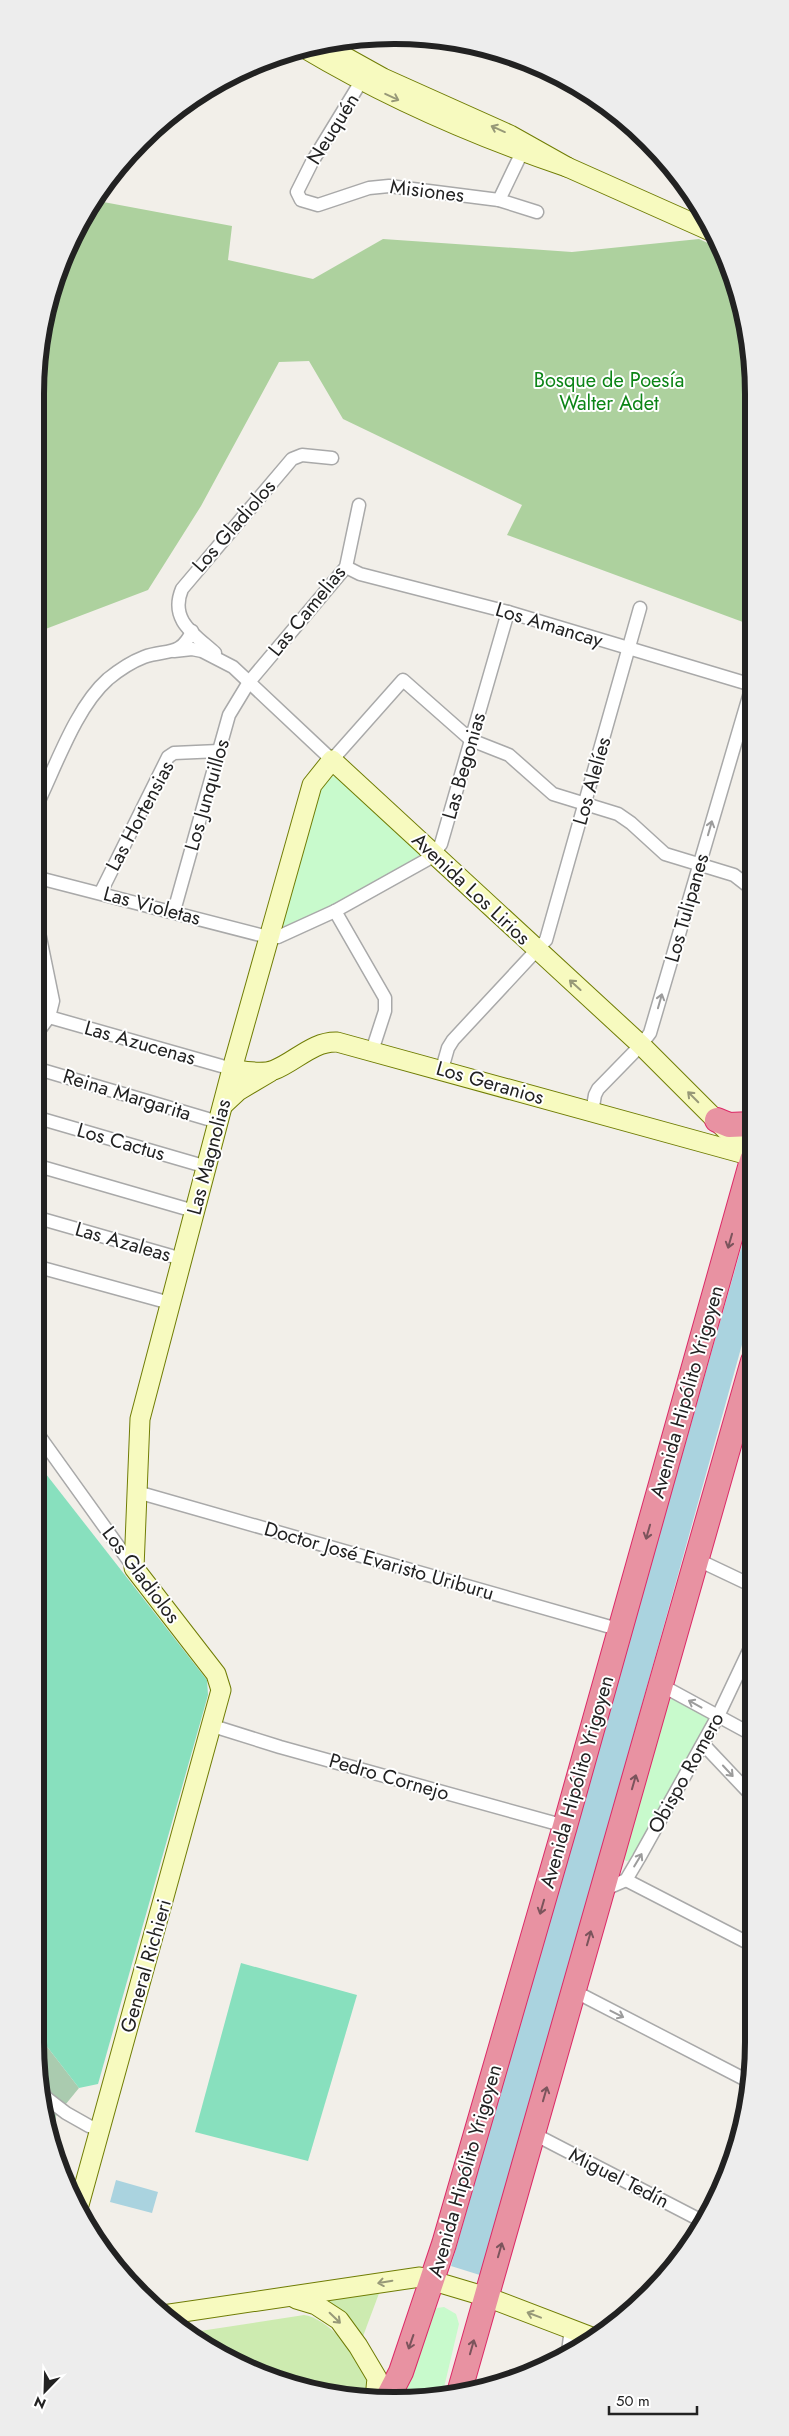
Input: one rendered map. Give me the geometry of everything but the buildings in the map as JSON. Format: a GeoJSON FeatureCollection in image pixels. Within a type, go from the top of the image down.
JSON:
{"type":"FeatureCollection","features":[{"type":"Feature","properties":{"kind":"highway"},"geometry":{"type":"LineString","coordinates":[[717,1120],[729,1125],[745,1124]]}},
{"type":"Feature","properties":{"kind":"highway","name":"Avenida Hipólito Yrigoyen"},"geometry":{"type":"LineString","coordinates":[[391,2392],[401,2372],[433,2280],[621,1630],[745,1182]]}},
{"type":"Feature","properties":{"kind":"highway"},"geometry":{"type":"LineString","coordinates":[[461,2386],[696,1558],[744,1431]]}},
{"type":"Feature","properties":{"kind":"street"},"geometry":{"type":"LineString","coordinates":[[329,50],[364,76],[410,105],[524,148],[703,228]]}},
{"type":"Feature","properties":{"kind":"street"},"geometry":{"type":"LineString","coordinates":[[315,53],[364,76]]}},
{"type":"Feature","properties":{"kind":"street","name":"Neuquén"},"geometry":{"type":"LineString","coordinates":[[298,189],[312,162],[364,76]]}},
{"type":"Feature","properties":{"kind":"street"},"geometry":{"type":"LineString","coordinates":[[499,200],[524,148]]}},
{"type":"Feature","properties":{"kind":"street","name":"Misiones"},"geometry":{"type":"LineString","coordinates":[[298,189],[298,196],[301,200],[312,205],[318,205],[378,186],[499,200],[537,212]]}},
{"type":"Feature","properties":{"kind":"street","name":"Los Gladiolos"},"geometry":{"type":"LineString","coordinates":[[224,661],[183,623],[177,608],[178,598],[186,583],[292,459],[302,455],[332,458]]}},
{"type":"Feature","properties":{"kind":"street","name":"Las Camelias"},"geometry":{"type":"LineString","coordinates":[[249,682],[346,568],[359,506]]}},
{"type":"Feature","properties":{"kind":"street","name":"Los Amancay"},"geometry":{"type":"LineString","coordinates":[[346,568],[360,574],[508,612],[745,683]]}},
{"type":"Feature","properties":{"kind":"street","name":"Los Alelíes"},"geometry":{"type":"LineString","coordinates":[[442,1069],[448,1048],[453,1040],[538,951],[546,940],[640,608]]}},
{"type":"Feature","properties":{"kind":"street","name":"Las Begonias"},"geometry":{"type":"LineString","coordinates":[[434,855],[442,844],[508,612]]}},
{"type":"Feature","properties":{"kind":"street"},"geometry":{"type":"LineString","coordinates":[[44,786],[93,693],[118,671],[133,662],[155,654],[174,652],[186,643],[192,631]]}},
{"type":"Feature","properties":{"kind":"street","name":"Avenida Los Lirios"},"geometry":{"type":"LineString","coordinates":[[174,652],[192,649],[202,651],[224,661],[249,682],[434,855],[642,1045],[745,1150]]}},
{"type":"Feature","properties":{"kind":"street"},"geometry":{"type":"LineString","coordinates":[[332,760],[403,680],[471,740],[509,755],[554,794],[625,818],[664,854],[738,877],[745,883]]}},
{"type":"Feature","properties":{"kind":"street","name":"Los Junquillos"},"geometry":{"type":"LineString","coordinates":[[174,911],[229,714],[249,682]]}},
{"type":"Feature","properties":{"kind":"street","name":"Los Tulipanes"},"geometry":{"type":"LineString","coordinates":[[592,1112],[595,1095],[598,1090],[642,1045],[650,1033],[745,709]]}},
{"type":"Feature","properties":{"kind":"street","name":"Las Hortensias"},"geometry":{"type":"LineString","coordinates":[[100,892],[168,757],[174,753],[219,751]]}},
{"type":"Feature","properties":{"kind":"street","name":"Las Magnolias"},"geometry":{"type":"LineString","coordinates":[[134,1568],[142,1407],[268,937],[312,785],[332,760]]}},
{"type":"Feature","properties":{"kind":"street"},"geometry":{"type":"LineString","coordinates":[[268,937],[286,935],[335,911],[434,855]]}},
{"type":"Feature","properties":{"kind":"street","name":"Las Violetas"},"geometry":{"type":"LineString","coordinates":[[44,879],[174,911],[268,937]]}},
{"type":"Feature","properties":{"kind":"street"},"geometry":{"type":"LineString","coordinates":[[335,911],[385,998],[385,1011],[372,1051]]}},
{"type":"Feature","properties":{"kind":"street"},"geometry":{"type":"LineString","coordinates":[[44,960],[52,1001],[49,1017],[44,1024]]}},
{"type":"Feature","properties":{"kind":"street","name":"Las Azucenas"},"geometry":{"type":"LineString","coordinates":[[49,1017],[232,1069]]}},
{"type":"Feature","properties":{"kind":"street","name":"Los Geranios"},"geometry":{"type":"LineString","coordinates":[[232,1069],[250,1072],[273,1071],[328,1041],[442,1069],[745,1155]]}},
{"type":"Feature","properties":{"kind":"street","name":"Reina Margarita"},"geometry":{"type":"LineString","coordinates":[[44,1070],[220,1114]]}},
{"type":"Feature","properties":{"kind":"street"},"geometry":{"type":"LineString","coordinates":[[220,1114],[238,1091],[273,1071]]}},
{"type":"Feature","properties":{"kind":"street","name":"Los Cactus"},"geometry":{"type":"LineString","coordinates":[[44,1120],[207,1167]]}},
{"type":"Feature","properties":{"kind":"street"},"geometry":{"type":"LineString","coordinates":[[44,1168],[194,1211]]}},
{"type":"Feature","properties":{"kind":"street","name":"Las Azaleas"},"geometry":{"type":"LineString","coordinates":[[44,1220],[182,1259]]}},
{"type":"Feature","properties":{"kind":"street"},"geometry":{"type":"LineString","coordinates":[[44,1268],[170,1303]]}},
{"type":"Feature","properties":{"kind":"street","name":"Los Gladiolos"},"geometry":{"type":"LineString","coordinates":[[44,1443],[134,1568],[220,1682],[221,1696],[213,1726]]}},
{"type":"Feature","properties":{"kind":"street","name":"Doctor José Evaristo Uriburu"},"geometry":{"type":"LineString","coordinates":[[137,1492],[621,1630]]}},
{"type":"Feature","properties":{"kind":"street"},"geometry":{"type":"LineString","coordinates":[[696,1558],[745,1582]]}},
{"type":"Feature","properties":{"kind":"street","name":"Obispo Romero"},"geometry":{"type":"LineString","coordinates":[[626,1880],[703,1744],[745,1659]]}},
{"type":"Feature","properties":{"kind":"street"},"geometry":{"type":"LineString","coordinates":[[661,1685],[745,1731]]}},
{"type":"Feature","properties":{"kind":"street","name":"Pedro Cornejo"},"geometry":{"type":"LineString","coordinates":[[213,1726],[280,1747],[565,1826]]}},
{"type":"Feature","properties":{"kind":"street","name":"General Richieri"},"geometry":{"type":"LineString","coordinates":[[81,2198],[213,1726]]}},
{"type":"Feature","properties":{"kind":"street"},"geometry":{"type":"LineString","coordinates":[[703,1744],[745,1788]]}},
{"type":"Feature","properties":{"kind":"street"},"geometry":{"type":"LineString","coordinates":[[603,1890],[626,1880],[745,1941]]}},
{"type":"Feature","properties":{"kind":"street"},"geometry":{"type":"LineString","coordinates":[[574,1991],[743,2078]]}},
{"type":"Feature","properties":{"kind":"street"},"geometry":{"type":"LineString","coordinates":[[49,2099],[66,2113],[89,2126],[99,2129]]}},
{"type":"Feature","properties":{"kind":"street","name":"Miguel Tedín"},"geometry":{"type":"LineString","coordinates":[[534,2134],[697,2218]]}},
{"type":"Feature","properties":{"kind":"street"},"geometry":{"type":"LineString","coordinates":[[173,2314],[292,2298],[410,2278],[433,2280],[487,2297],[586,2335]]}},
{"type":"Feature","properties":{"kind":"street"},"geometry":{"type":"LineString","coordinates":[[292,2298],[316,2305],[338,2320],[358,2346],[377,2378],[376,2391]]}},
{"type":"Feature","properties":{"kind":"street"},"geometry":{"type":"LineString","coordinates":[[569,2346],[571,2329]]}},
{"type":"Feature","properties":{"kind":"green space","name":"Bosque de Poesía Walter Adet"},"geometry":{"type":"Polygon","coordinates":[[[102,202],[232,226],[228,260],[313,279],[383,239],[572,252],[699,239],[712,245],[727,282],[739,326],[742,349],[745,394],[745,623],[507,535],[522,505],[343,419],[309,361],[279,362],[201,506],[148,590],[44,630],[44,394],[50,326],[70,260],[102,202]]]}},
{"type":"Feature","properties":{"kind":"green space"},"geometry":{"type":"Polygon","coordinates":[[[332,776],[343,779],[422,853],[417,861],[284,932],[277,930],[324,778],[332,776]]]}},
{"type":"Feature","properties":{"kind":"green space"},"geometry":{"type":"Polygon","coordinates":[[[44,1472],[207,1680],[208,1695],[98,2084],[79,2088],[44,2043],[44,1472]]]}},
{"type":"Feature","properties":{"kind":"green space"},"geometry":{"type":"Polygon","coordinates":[[[672,1699],[711,1719],[631,1860],[626,1861],[622,1857],[663,1701],[672,1699]]]}},
{"type":"Feature","properties":{"kind":"green space"},"geometry":{"type":"Polygon","coordinates":[[[241,1963],[357,1995],[308,2161],[195,2132],[241,1963]]]}},
{"type":"Feature","properties":{"kind":"green space"},"geometry":{"type":"Polygon","coordinates":[[[44,2043],[79,2088],[56,2116],[56,2131],[50,2110],[44,2043]]]}},
{"type":"Feature","properties":{"kind":"green space"},"geometry":{"type":"Polygon","coordinates":[[[381,2288],[362,2339],[318,2298],[381,2288]]]}},
{"type":"Feature","properties":{"kind":"green space"},"geometry":{"type":"Polygon","coordinates":[[[444,2307],[456,2314],[459,2324],[444,2389],[397,2392],[431,2314],[437,2308],[444,2307]]]}},
{"type":"Feature","properties":{"kind":"green space"},"geometry":{"type":"Polygon","coordinates":[[[304,2315],[312,2317],[331,2329],[356,2356],[366,2373],[368,2391],[326,2386],[282,2374],[239,2356],[198,2331],[304,2315]]]}},
{"type":"Feature","properties":{"kind":"water"},"geometry":{"type":"Polygon","coordinates":[[[745,1235],[745,1334],[483,2276],[451,2266],[745,1235]]]}},
{"type":"Feature","properties":{"kind":"water"},"geometry":{"type":"Polygon","coordinates":[[[116,2180],[158,2192],[152,2213],[110,2202],[116,2180]]]}}]}
